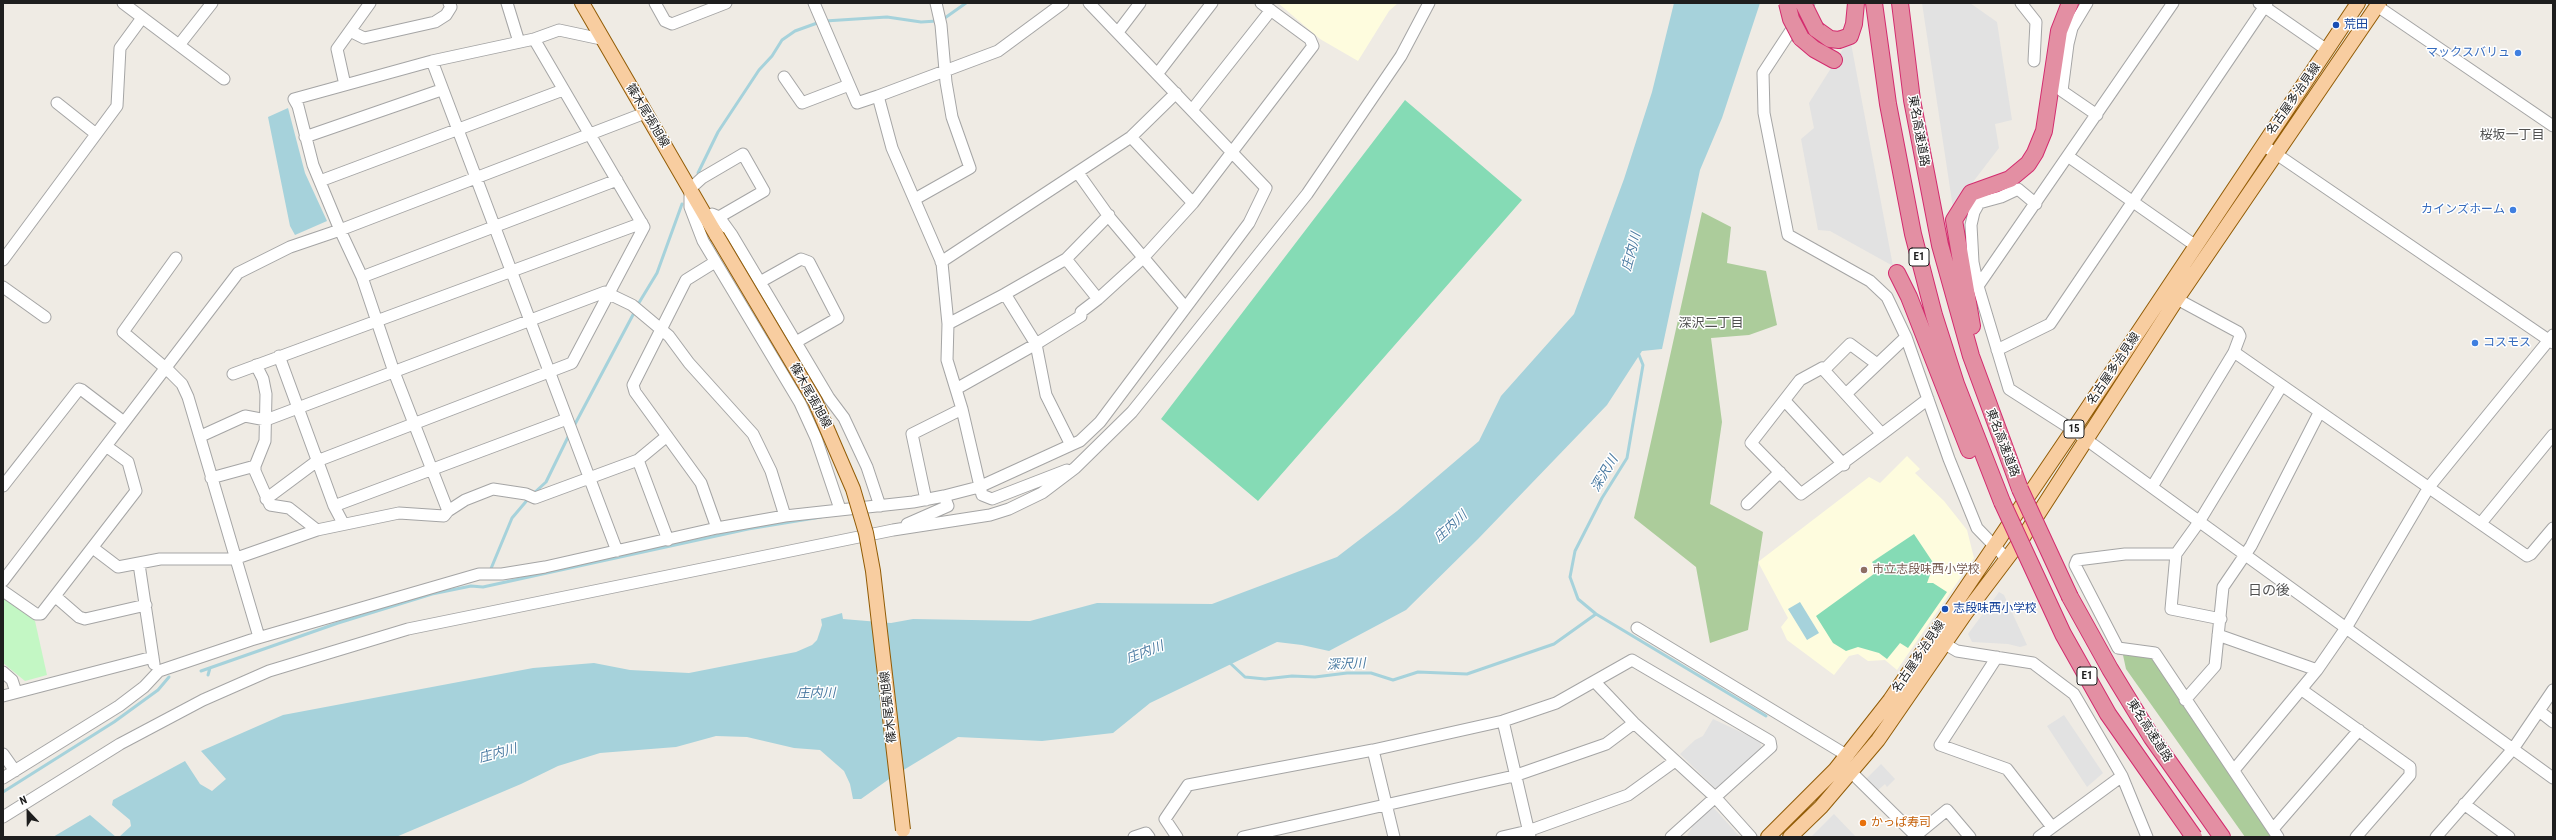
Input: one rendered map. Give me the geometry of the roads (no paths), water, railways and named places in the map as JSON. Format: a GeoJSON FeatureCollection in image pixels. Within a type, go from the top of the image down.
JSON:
{"type":"FeatureCollection","features":[{"type":"Feature","properties":{"kind":"highway"},"geometry":{"type":"LineString","coordinates":[[1787,3],[1792,19],[1801,38],[1814,49],[1834,60]]}},
{"type":"Feature","properties":{"kind":"highway"},"geometry":{"type":"LineString","coordinates":[[1803,3],[1807,15],[1816,29],[1830,39],[1839,40],[1850,36],[1854,24],[1856,3]]}},
{"type":"Feature","properties":{"kind":"highway","name":"東名高速道路"},"geometry":{"type":"LineString","coordinates":[[1874,3],[1888,104],[1913,234],[1934,315],[1998,504],[2063,634],[2108,714],[2194,837]]}},
{"type":"Feature","properties":{"kind":"highway","name":"東名高速道路"},"geometry":{"type":"LineString","coordinates":[[1900,3],[1912,100],[1933,215],[1959,317],[1992,417],[2020,489],[2070,597],[2110,669],[2152,738],[2222,837]]}},
{"type":"Feature","properties":{"kind":"highway"},"geometry":{"type":"LineString","coordinates":[[1992,417],[1966,298],[1954,220],[1971,193],[2010,179],[2028,164],[2035,153],[2045,125],[2059,31],[2070,3]]}},
{"type":"Feature","properties":{"kind":"highway"},"geometry":{"type":"LineString","coordinates":[[1897,273],[1907,292],[1958,423],[1998,504]]}},
{"type":"Feature","properties":{"kind":"main road","name":"篠木尾張旭線"},"geometry":{"type":"LineString","coordinates":[[582,3],[601,39],[815,401],[853,489],[866,533],[874,571],[903,834]]}},
{"type":"Feature","properties":{"kind":"main road","name":"名古屋多治見線"},"geometry":{"type":"LineString","coordinates":[[1768,837],[1818,789],[1848,756],[1890,700],[2073,430],[2262,144],[2358,3]]}},
{"type":"Feature","properties":{"kind":"main road","name":"名古屋多治見線"},"geometry":{"type":"LineString","coordinates":[[1790,837],[1821,807],[1852,773],[1878,740],[2007,559],[2045,504],[2084,440],[2177,299],[2278,155],[2378,5]]}},
{"type":"Feature","properties":{"kind":"street"},"geometry":{"type":"LineString","coordinates":[[123,3],[224,79]]}},
{"type":"Feature","properties":{"kind":"street"},"geometry":{"type":"LineString","coordinates":[[179,46],[212,3]]}},
{"type":"Feature","properties":{"kind":"street"},"geometry":{"type":"LineString","coordinates":[[345,85],[337,49],[370,3]]}},
{"type":"Feature","properties":{"kind":"street"},"geometry":{"type":"LineString","coordinates":[[350,31],[364,38],[434,22],[446,15],[450,7],[449,3]]}},
{"type":"Feature","properties":{"kind":"street"},"geometry":{"type":"LineString","coordinates":[[507,3],[519,42]]}},
{"type":"Feature","properties":{"kind":"street"},"geometry":{"type":"LineString","coordinates":[[655,3],[664,21],[672,24],[726,3]]}},
{"type":"Feature","properties":{"kind":"street"},"geometry":{"type":"LineString","coordinates":[[814,3],[857,103],[945,72],[998,51],[1063,3]]}},
{"type":"Feature","properties":{"kind":"street"},"geometry":{"type":"LineString","coordinates":[[915,199],[970,168],[952,117],[945,72],[940,21],[936,3]]}},
{"type":"Feature","properties":{"kind":"street"},"geometry":{"type":"LineString","coordinates":[[3,778],[119,706],[159,671],[259,637],[479,574],[502,574],[545,567],[717,528],[785,516],[840,509],[880,506],[944,496],[978,487],[1080,441],[1100,422],[1249,223],[1266,188],[1158,73],[1089,3]]}},
{"type":"Feature","properties":{"kind":"street"},"geometry":{"type":"LineString","coordinates":[[1118,32],[1140,3]]}},
{"type":"Feature","properties":{"kind":"street"},"geometry":{"type":"LineString","coordinates":[[1158,73],[1212,3]]}},
{"type":"Feature","properties":{"kind":"street"},"geometry":{"type":"LineString","coordinates":[[3,817],[120,744],[203,700],[269,671],[408,629],[893,530],[990,515],[1009,509],[1042,493],[1075,468],[1132,412],[1307,194],[1400,56],[1430,3]]}},
{"type":"Feature","properties":{"kind":"street"},"geometry":{"type":"LineString","coordinates":[[1809,3],[1763,73],[1764,113],[1788,235],[1870,281],[1887,297],[1906,337],[1949,459],[1977,528],[2007,559]]}},
{"type":"Feature","properties":{"kind":"street"},"geometry":{"type":"LineString","coordinates":[[2021,3],[2036,22],[2034,61]]}},
{"type":"Feature","properties":{"kind":"street"},"geometry":{"type":"LineString","coordinates":[[2087,3],[2072,28],[2068,44],[2062,91],[2097,115]]}},
{"type":"Feature","properties":{"kind":"street"},"geometry":{"type":"LineString","coordinates":[[1978,286],[2069,157],[2173,3]]}},
{"type":"Feature","properties":{"kind":"street"},"geometry":{"type":"LineString","coordinates":[[1997,350],[2050,324],[2263,4],[2327,50]]}},
{"type":"Feature","properties":{"kind":"street"},"geometry":{"type":"LineString","coordinates":[[2378,5],[2553,126]]}},
{"type":"Feature","properties":{"kind":"street"},"geometry":{"type":"LineString","coordinates":[[956,389],[1036,344],[1081,316],[1081,312],[1098,299],[1143,258],[1192,203],[1313,46],[1310,39],[1266,6],[1192,110]]}},
{"type":"Feature","properties":{"kind":"street"},"geometry":{"type":"LineString","coordinates":[[3,260],[117,106],[120,48],[142,18]]}},
{"type":"Feature","properties":{"kind":"street"},"geometry":{"type":"LineString","coordinates":[[448,511],[375,322],[362,277],[340,230],[320,181],[305,137],[298,106],[294,99],[432,61],[534,39],[559,30],[601,39]]}},
{"type":"Feature","properties":{"kind":"street"},"geometry":{"type":"LineString","coordinates":[[266,499],[317,461],[572,363],[644,227],[534,39]]}},
{"type":"Feature","properties":{"kind":"street"},"geometry":{"type":"LineString","coordinates":[[432,61],[441,90],[458,129],[617,551]]}},
{"type":"Feature","properties":{"kind":"street"},"geometry":{"type":"LineString","coordinates":[[784,77],[802,103],[849,85]]}},
{"type":"Feature","properties":{"kind":"street"},"geometry":{"type":"LineString","coordinates":[[305,137],[441,90]]}},
{"type":"Feature","properties":{"kind":"street"},"geometry":{"type":"LineString","coordinates":[[320,181],[563,90]]}},
{"type":"Feature","properties":{"kind":"street"},"geometry":{"type":"LineString","coordinates":[[942,262],[1131,137],[1176,93]]}},
{"type":"Feature","properties":{"kind":"street"},"geometry":{"type":"LineString","coordinates":[[878,96],[892,148],[942,262],[948,324],[947,360],[962,409],[978,487],[982,495],[992,498],[1014,492],[1062,471],[1075,468]]}},
{"type":"Feature","properties":{"kind":"street"},"geometry":{"type":"LineString","coordinates":[[57,103],[96,134]]}},
{"type":"Feature","properties":{"kind":"street"},"geometry":{"type":"LineString","coordinates":[[3,581],[238,273],[290,247],[340,230],[645,113]]}},
{"type":"Feature","properties":{"kind":"street"},"geometry":{"type":"LineString","coordinates":[[1131,137],[1192,203]]}},
{"type":"Feature","properties":{"kind":"street"},"geometry":{"type":"LineString","coordinates":[[2234,770],[2318,670],[2346,628],[2429,487],[2552,339],[2262,144]]}},
{"type":"Feature","properties":{"kind":"street"},"geometry":{"type":"LineString","coordinates":[[719,217],[764,191],[743,154],[702,178],[690,189],[690,207],[703,241],[800,403],[816,438],[840,509]]}},
{"type":"Feature","properties":{"kind":"street"},"geometry":{"type":"LineString","coordinates":[[2069,157],[2196,246]]}},
{"type":"Feature","properties":{"kind":"street"},"geometry":{"type":"LineString","coordinates":[[1078,173],[1143,258],[1185,307]]}},
{"type":"Feature","properties":{"kind":"street"},"geometry":{"type":"LineString","coordinates":[[362,277],[617,180]]}},
{"type":"Feature","properties":{"kind":"street"},"geometry":{"type":"LineString","coordinates":[[2036,204],[2018,189],[2001,197],[1979,203],[1974,212],[1971,225],[1973,262],[1978,286],[2009,389],[2073,430],[2084,440],[2553,778]]}},
{"type":"Feature","properties":{"kind":"street"},"geometry":{"type":"LineString","coordinates":[[704,211],[719,217],[732,234],[796,342],[844,418],[867,467],[880,506]]}},
{"type":"Feature","properties":{"kind":"street"},"geometry":{"type":"LineString","coordinates":[[948,324],[1005,294],[1066,259],[1109,215]]}},
{"type":"Feature","properties":{"kind":"street"},"geometry":{"type":"LineString","coordinates":[[233,374],[511,270],[642,223]]}},
{"type":"Feature","properties":{"kind":"street"},"geometry":{"type":"LineString","coordinates":[[176,258],[123,332],[182,384],[201,436],[211,478],[259,637]]}},
{"type":"Feature","properties":{"kind":"street"},"geometry":{"type":"LineString","coordinates":[[760,282],[801,259],[809,262],[838,318],[796,342]]}},
{"type":"Feature","properties":{"kind":"street"},"geometry":{"type":"LineString","coordinates":[[1066,259],[1098,299]]}},
{"type":"Feature","properties":{"kind":"street"},"geometry":{"type":"LineString","coordinates":[[715,262],[686,280],[633,385],[635,392],[701,483],[717,528]]}},
{"type":"Feature","properties":{"kind":"street"},"geometry":{"type":"LineString","coordinates":[[3,287],[45,317]]}},
{"type":"Feature","properties":{"kind":"street"},"geometry":{"type":"LineString","coordinates":[[201,436],[245,416],[265,420],[297,409],[605,292],[610,293],[636,308],[662,329],[753,434],[771,471],[785,516]]}},
{"type":"Feature","properties":{"kind":"street"},"geometry":{"type":"LineString","coordinates":[[1005,294],[1036,344],[1048,401],[1071,445]]}},
{"type":"Feature","properties":{"kind":"street"},"geometry":{"type":"LineString","coordinates":[[2152,488],[2234,352],[2240,336],[2238,332],[2177,299]]}},
{"type":"Feature","properties":{"kind":"street"},"geometry":{"type":"LineString","coordinates":[[1847,393],[1906,337]]}},
{"type":"Feature","properties":{"kind":"street"},"geometry":{"type":"LineString","coordinates":[[1824,370],[1850,344],[1877,364]]}},
{"type":"Feature","properties":{"kind":"street"},"geometry":{"type":"LineString","coordinates":[[2234,352],[2281,387],[2429,487],[2527,556],[2532,554],[2553,528]]}},
{"type":"Feature","properties":{"kind":"street"},"geometry":{"type":"LineString","coordinates":[[279,356],[297,409],[334,506],[343,523]]}},
{"type":"Feature","properties":{"kind":"street"},"geometry":{"type":"LineString","coordinates":[[256,365],[264,384],[265,441],[255,466],[266,499],[270,505],[289,508],[317,530]]}},
{"type":"Feature","properties":{"kind":"street"},"geometry":{"type":"LineString","coordinates":[[1882,434],[1847,393],[1822,368],[1800,380],[1785,402],[1751,443],[1801,494],[1844,465],[1928,399]]}},
{"type":"Feature","properties":{"kind":"street"},"geometry":{"type":"LineString","coordinates":[[2221,618],[2171,609],[2176,554],[2199,522],[2281,387]]}},
{"type":"Feature","properties":{"kind":"street"},"geometry":{"type":"LineString","coordinates":[[3,486],[78,389],[82,390],[124,422]]}},
{"type":"Feature","properties":{"kind":"street"},"geometry":{"type":"LineString","coordinates":[[1785,402],[1844,465]]}},
{"type":"Feature","properties":{"kind":"street"},"geometry":{"type":"LineString","coordinates":[[926,500],[912,434],[962,409]]}},
{"type":"Feature","properties":{"kind":"street"},"geometry":{"type":"LineString","coordinates":[[2185,700],[2216,666],[2223,587],[2245,555],[2319,413]]}},
{"type":"Feature","properties":{"kind":"street"},"geometry":{"type":"LineString","coordinates":[[334,506],[432,471],[570,427]]}},
{"type":"Feature","properties":{"kind":"street"},"geometry":{"type":"LineString","coordinates":[[2481,524],[2553,435]]}},
{"type":"Feature","properties":{"kind":"street"},"geometry":{"type":"LineString","coordinates":[[93,548],[118,567],[160,560],[236,559],[317,530],[343,523],[399,513],[444,516],[448,511],[465,500],[493,489],[531,496],[638,460],[667,436]]}},
{"type":"Feature","properties":{"kind":"street"},"geometry":{"type":"LineString","coordinates":[[3,591],[39,615],[56,596],[136,491],[128,462],[106,446]]}},
{"type":"Feature","properties":{"kind":"street"},"geometry":{"type":"LineString","coordinates":[[638,460],[668,540]]}},
{"type":"Feature","properties":{"kind":"street"},"geometry":{"type":"LineString","coordinates":[[211,478],[255,466]]}},
{"type":"Feature","properties":{"kind":"street"},"geometry":{"type":"LineString","coordinates":[[1747,504],[1780,472]]}},
{"type":"Feature","properties":{"kind":"street"},"geometry":{"type":"LineString","coordinates":[[893,530],[948,506],[944,496]]}},
{"type":"Feature","properties":{"kind":"street"},"geometry":{"type":"LineString","coordinates":[[2176,554],[2125,554],[2077,560],[2075,565],[2118,648],[2154,653],[2276,833],[2359,730]]}},
{"type":"Feature","properties":{"kind":"street"},"geometry":{"type":"LineString","coordinates":[[139,564],[156,674]]}},
{"type":"Feature","properties":{"kind":"street"},"geometry":{"type":"LineString","coordinates":[[56,596],[79,617],[85,619],[146,605]]}},
{"type":"Feature","properties":{"kind":"street"},"geometry":{"type":"LineString","coordinates":[[1637,628],[1848,756]]}},
{"type":"Feature","properties":{"kind":"street"},"geometry":{"type":"LineString","coordinates":[[2218,635],[2318,670]]}},
{"type":"Feature","properties":{"kind":"street"},"geometry":{"type":"LineString","coordinates":[[1945,644],[1957,651],[2033,663],[2074,694],[2122,776],[2147,837]]}},
{"type":"Feature","properties":{"kind":"street"},"geometry":{"type":"LineString","coordinates":[[3,696],[153,657]]}},
{"type":"Feature","properties":{"kind":"street"},"geometry":{"type":"LineString","coordinates":[[1997,657],[1940,745],[2007,769],[2052,827]]}},
{"type":"Feature","properties":{"kind":"street"},"geometry":{"type":"LineString","coordinates":[[1177,837],[1165,819],[1188,785],[1373,750],[1503,721],[1556,704],[1632,660],[1770,741],[1771,747],[1670,837]]}},
{"type":"Feature","properties":{"kind":"street"},"geometry":{"type":"LineString","coordinates":[[3,672],[12,680],[16,692]]}},
{"type":"Feature","properties":{"kind":"street"},"geometry":{"type":"LineString","coordinates":[[1595,682],[1634,723],[1715,797],[1751,837]]}},
{"type":"Feature","properties":{"kind":"street"},"geometry":{"type":"LineString","coordinates":[[2302,690],[2410,767],[2410,775],[2356,837]]}},
{"type":"Feature","properties":{"kind":"street"},"geometry":{"type":"LineString","coordinates":[[2436,837],[2513,749],[2553,690]]}},
{"type":"Feature","properties":{"kind":"street"},"geometry":{"type":"LineString","coordinates":[[2538,711],[2553,722]]}},
{"type":"Feature","properties":{"kind":"street"},"geometry":{"type":"LineString","coordinates":[[1503,721],[1514,776],[1529,834]]}},
{"type":"Feature","properties":{"kind":"street"},"geometry":{"type":"LineString","coordinates":[[1243,837],[1387,806],[1514,776],[1606,744],[1634,723]]}},
{"type":"Feature","properties":{"kind":"street"},"geometry":{"type":"LineString","coordinates":[[1373,750],[1394,837]]}},
{"type":"Feature","properties":{"kind":"street"},"geometry":{"type":"LineString","coordinates":[[3,754],[15,771]]}},
{"type":"Feature","properties":{"kind":"street"},"geometry":{"type":"LineString","coordinates":[[1502,837],[1529,834],[1628,795],[1675,761]]}},
{"type":"Feature","properties":{"kind":"street"},"geometry":{"type":"LineString","coordinates":[[1852,773],[1915,836],[1947,810],[1970,837]]}},
{"type":"Feature","properties":{"kind":"street"},"geometry":{"type":"LineString","coordinates":[[2040,837],[2122,776]]}},
{"type":"Feature","properties":{"kind":"street"},"geometry":{"type":"LineString","coordinates":[[2464,804],[2509,837]]}},
{"type":"Feature","properties":{"kind":"street"},"geometry":{"type":"LineString","coordinates":[[1134,837],[1146,833],[1149,837]]}},
{"type":"Feature","properties":{"kind":"water","name":"庄内川"},"geometry":{"type":"Polygon","coordinates":[[[1674,3],[1760,3],[1722,118],[1700,170],[1662,349],[1642,351],[1607,405],[1478,539],[1406,610],[1329,651],[1302,645],[1277,642],[1150,703],[1113,733],[1042,741],[958,737],[892,777],[861,799],[853,799],[850,784],[844,771],[820,750],[794,748],[747,737],[716,736],[676,747],[600,753],[558,766],[521,784],[396,837],[119,837],[131,826],[130,820],[112,805],[113,800],[185,761],[200,784],[212,791],[226,779],[201,751],[283,715],[533,668],[594,663],[630,670],[689,673],[796,652],[812,645],[817,640],[822,625],[821,619],[842,613],[843,619],[891,623],[913,619],[1030,621],[1097,603],[1212,604],[1337,557],[1397,511],[1479,441],[1501,396],[1574,314],[1624,179],[1652,92],[1674,3]]]}},
{"type":"Feature","properties":{"kind":"water"},"geometry":{"type":"Polygon","coordinates":[[[288,108],[305,173],[327,221],[295,235],[290,226],[268,117],[288,108]]]}},
{"type":"Feature","properties":{"kind":"water"},"geometry":{"type":"Polygon","coordinates":[[[1800,602],[1819,633],[1807,640],[1788,609],[1800,602]]]}},
{"type":"Feature","properties":{"kind":"water"},"geometry":{"type":"Polygon","coordinates":[[[90,815],[116,837],[53,837],[90,815]]]}},
{"type":"Feature","properties":{"kind":"waterway"},"geometry":{"type":"LineString","coordinates":[[942,20],[966,3]]}},
{"type":"Feature","properties":{"kind":"waterway"},"geometry":{"type":"LineString","coordinates":[[825,21],[887,17],[921,22],[937,21]]}},
{"type":"Feature","properties":{"kind":"waterway"},"geometry":{"type":"LineString","coordinates":[[698,173],[718,132],[759,70],[772,56],[782,40],[795,31],[820,22]]}},
{"type":"Feature","properties":{"kind":"waterway"},"geometry":{"type":"LineString","coordinates":[[637,306],[657,273],[682,204]]}},
{"type":"Feature","properties":{"kind":"waterway"},"geometry":{"type":"LineString","coordinates":[[574,426],[635,311]]}},
{"type":"Feature","properties":{"kind":"waterway","name":"深沢川"},"geometry":{"type":"LineString","coordinates":[[1596,614],[1578,599],[1570,577],[1575,551],[1602,498],[1627,458],[1643,365],[1639,355]]}},
{"type":"Feature","properties":{"kind":"waterway"},"geometry":{"type":"LineString","coordinates":[[533,494],[546,482],[569,435]]}},
{"type":"Feature","properties":{"kind":"waterway"},"geometry":{"type":"LineString","coordinates":[[490,571],[512,518],[529,498]]}},
{"type":"Feature","properties":{"kind":"waterway"},"geometry":{"type":"LineString","coordinates":[[201,671],[338,623],[432,594],[471,586],[483,587],[748,529],[821,517]]}},
{"type":"Feature","properties":{"kind":"waterway","name":"深沢川"},"geometry":{"type":"LineString","coordinates":[[1230,663],[1245,677],[1265,679],[1292,676],[1315,677],[1347,673],[1371,673],[1393,680],[1418,672],[1467,674],[1554,644],[1596,614],[1766,716]]}},
{"type":"Feature","properties":{"kind":"waterway"},"geometry":{"type":"LineString","coordinates":[[208,675],[210,668]]}},
{"type":"Feature","properties":{"kind":"waterway"},"geometry":{"type":"LineString","coordinates":[[3,792],[114,722],[158,690],[169,677]]}},
{"type":"Feature","properties":{"kind":"place","name":"荒田"},"geometry":{"type":"Point","coordinates":[2336,25]}},
{"type":"Feature","properties":{"kind":"place","name":"マックスバリュ"},"geometry":{"type":"Point","coordinates":[2518,53]}},
{"type":"Feature","properties":{"kind":"place","name":"カインズホーム"},"geometry":{"type":"Point","coordinates":[2513,210]}},
{"type":"Feature","properties":{"kind":"place","name":"コスモス"},"geometry":{"type":"Point","coordinates":[2475,343]}},
{"type":"Feature","properties":{"kind":"place","name":"市立志段味西小学校"},"geometry":{"type":"Point","coordinates":[1864,570]}},
{"type":"Feature","properties":{"kind":"place","name":"志段味西小学校"},"geometry":{"type":"Point","coordinates":[1945,609]}},
{"type":"Feature","properties":{"kind":"place","name":"かっぱ寿司"},"geometry":{"type":"Point","coordinates":[1863,823]}},
{"type":"Feature","properties":{"kind":"district","name":"桜坂一丁目"},"geometry":{"type":"Point","coordinates":[2512,136]}},
{"type":"Feature","properties":{"kind":"district","name":"深沢二丁目"},"geometry":{"type":"Point","coordinates":[1711,324]}},
{"type":"Feature","properties":{"kind":"district","name":"日の後"},"geometry":{"type":"Point","coordinates":[2269,591]}}]}
